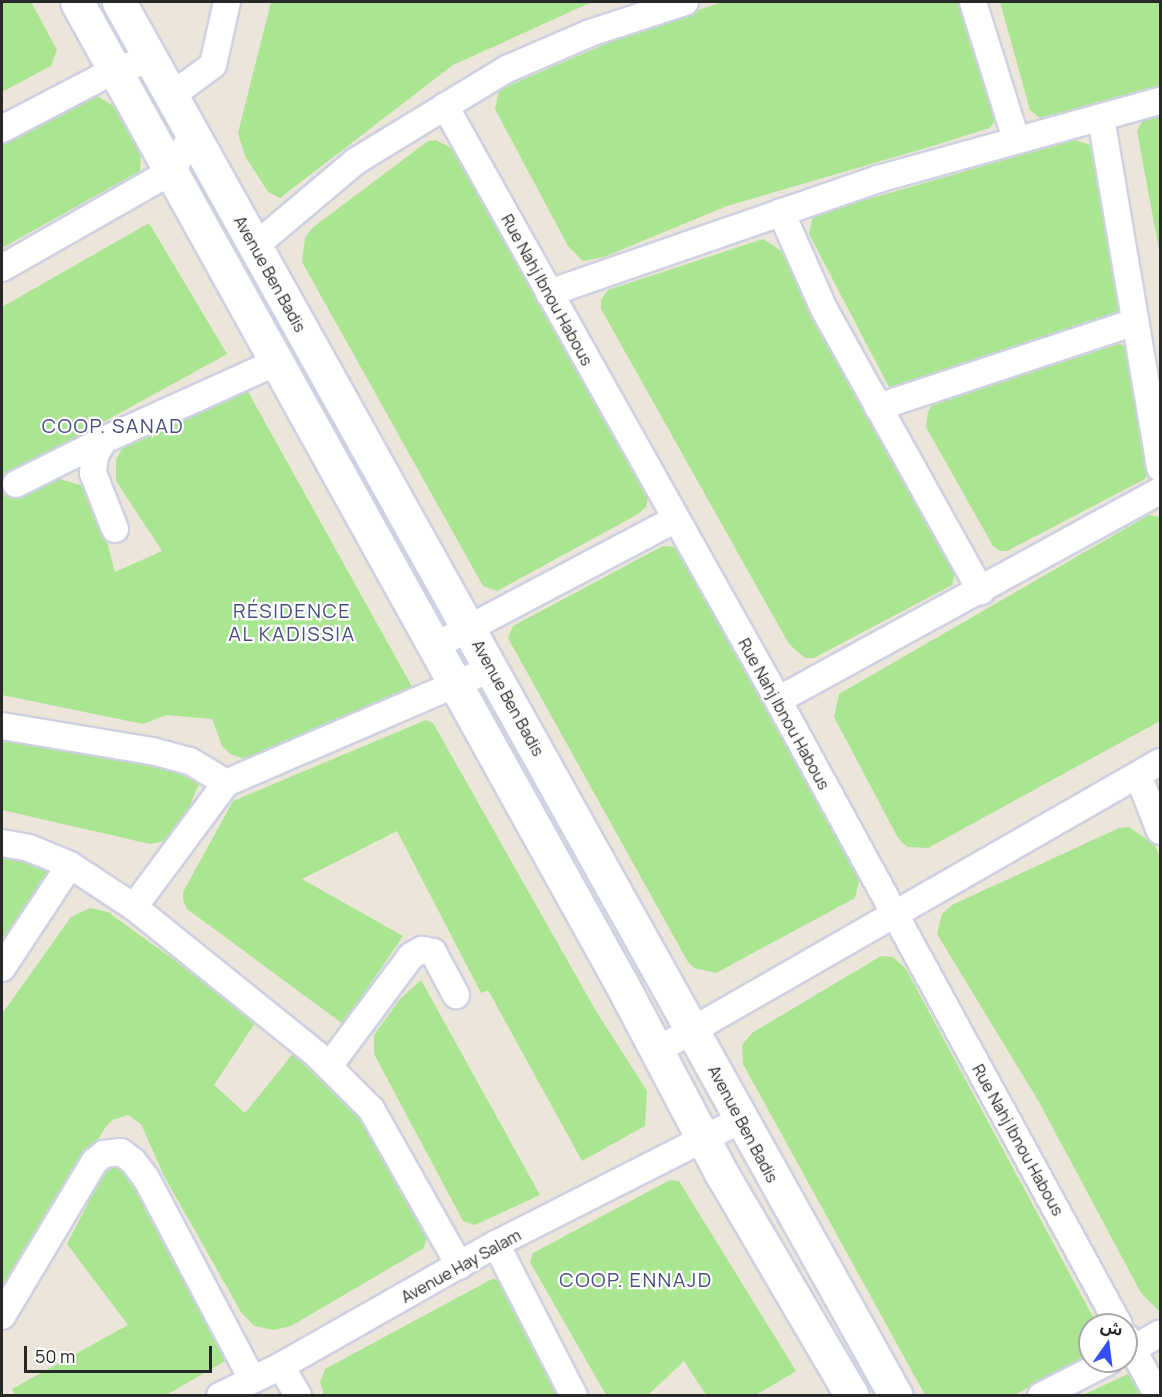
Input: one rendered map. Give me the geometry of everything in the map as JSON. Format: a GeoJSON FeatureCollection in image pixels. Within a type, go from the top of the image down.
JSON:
{"type":"FeatureCollection","features":[{"type":"Feature","properties":{"kind":"main road"},"geometry":{"type":"LineString","coordinates":[[77,2],[435,646],[454,687],[704,1141],[852,1395]]}},
{"type":"Feature","properties":{"kind":"main road","name":"Avenue Ben Badis"},"geometry":{"type":"LineString","coordinates":[[119,2],[896,1395]]}},
{"type":"Feature","properties":{"kind":"street"},"geometry":{"type":"LineString","coordinates":[[171,96],[213,65],[227,2]]}},
{"type":"Feature","properties":{"kind":"street"},"geometry":{"type":"LineString","coordinates":[[255,246],[356,161],[517,65],[590,33],[685,2]]}},
{"type":"Feature","properties":{"kind":"street"},"geometry":{"type":"LineString","coordinates":[[973,2],[1016,139]]}},
{"type":"Feature","properties":{"kind":"street"},"geometry":{"type":"LineString","coordinates":[[2,129],[115,70],[151,60]]}},
{"type":"Feature","properties":{"kind":"street"},"geometry":{"type":"LineString","coordinates":[[549,292],[781,212],[1016,139],[1161,101]]}},
{"type":"Feature","properties":{"kind":"street","name":"Rue Nahj Ibnou Habous"},"geometry":{"type":"LineString","coordinates":[[445,106],[674,520],[778,700],[1112,1313]]}},
{"type":"Feature","properties":{"kind":"street"},"geometry":{"type":"LineString","coordinates":[[1101,118],[1161,468]]}},
{"type":"Feature","properties":{"kind":"street"},"geometry":{"type":"LineString","coordinates":[[2,268],[172,171],[192,135]]}},
{"type":"Feature","properties":{"kind":"street"},"geometry":{"type":"LineString","coordinates":[[781,212],[824,309],[981,591]]}},
{"type":"Feature","properties":{"kind":"street"},"geometry":{"type":"LineString","coordinates":[[878,407],[1135,322]]}},
{"type":"Feature","properties":{"kind":"street"},"geometry":{"type":"LineString","coordinates":[[16,484],[104,440],[277,362]]}},
{"type":"Feature","properties":{"kind":"street"},"geometry":{"type":"LineString","coordinates":[[104,440],[96,455],[93,473],[115,529]]}},
{"type":"Feature","properties":{"kind":"street"},"geometry":{"type":"LineString","coordinates":[[778,700],[1161,491]]}},
{"type":"Feature","properties":{"kind":"street"},"geometry":{"type":"LineString","coordinates":[[435,646],[674,520]]}},
{"type":"Feature","properties":{"kind":"street"},"geometry":{"type":"LineString","coordinates":[[134,907],[226,783],[454,687],[491,669]]}},
{"type":"Feature","properties":{"kind":"street"},"geometry":{"type":"LineString","coordinates":[[2,726],[152,751],[190,761],[226,783]]}},
{"type":"Feature","properties":{"kind":"street"},"geometry":{"type":"LineString","coordinates":[[656,1051],[1161,762]]}},
{"type":"Feature","properties":{"kind":"street"},"geometry":{"type":"LineString","coordinates":[[1138,775],[1161,831]]}},
{"type":"Feature","properties":{"kind":"street"},"geometry":{"type":"LineString","coordinates":[[2,843],[29,848],[70,865],[134,907],[329,1066],[371,1109],[460,1266]]}},
{"type":"Feature","properties":{"kind":"street"},"geometry":{"type":"LineString","coordinates":[[2,968],[70,865]]}},
{"type":"Feature","properties":{"kind":"street"},"geometry":{"type":"LineString","coordinates":[[329,1066],[411,956],[422,950],[433,952],[456,995]]}},
{"type":"Feature","properties":{"kind":"street","name":"Avenue Hay Salam"},"geometry":{"type":"LineString","coordinates":[[220,1395],[281,1366],[496,1244],[704,1141],[742,1119]]}},
{"type":"Feature","properties":{"kind":"street"},"geometry":{"type":"LineString","coordinates":[[2,1316],[94,1162],[104,1154],[121,1152],[133,1161],[146,1178],[252,1379]]}},
{"type":"Feature","properties":{"kind":"street"},"geometry":{"type":"LineString","coordinates":[[496,1244],[574,1395]]}},
{"type":"Feature","properties":{"kind":"street"},"geometry":{"type":"LineString","coordinates":[[1138,1342],[1161,1333]]}},
{"type":"Feature","properties":{"kind":"street"},"geometry":{"type":"LineString","coordinates":[[1138,1362],[1158,1395]]}},
{"type":"Feature","properties":{"kind":"street"},"geometry":{"type":"LineString","coordinates":[[281,1366],[298,1395]]}},
{"type":"Feature","properties":{"kind":"street"},"geometry":{"type":"LineString","coordinates":[[1041,1395],[1085,1373]]}},
{"type":"Feature","properties":{"kind":"green space"},"geometry":{"type":"Polygon","coordinates":[[[2,2],[31,2],[57,50],[51,66],[2,92],[2,2]]]}},
{"type":"Feature","properties":{"kind":"green space"},"geometry":{"type":"Polygon","coordinates":[[[271,2],[592,2],[453,65],[280,198],[268,192],[245,156],[238,133],[271,2]]]}},
{"type":"Feature","properties":{"kind":"green space"},"geometry":{"type":"Polygon","coordinates":[[[723,2],[960,2],[997,115],[994,123],[989,128],[936,145],[727,206],[604,257],[583,261],[568,246],[495,109],[499,90],[645,27],[723,2]]]}},
{"type":"Feature","properties":{"kind":"green space"},"geometry":{"type":"Polygon","coordinates":[[[1000,2],[1160,2],[1160,85],[1040,118],[1030,110],[1000,2]]]}},
{"type":"Feature","properties":{"kind":"green space"},"geometry":{"type":"Polygon","coordinates":[[[96,95],[115,107],[141,151],[140,171],[2,248],[2,141],[96,95]]]}},
{"type":"Feature","properties":{"kind":"green space"},"geometry":{"type":"Polygon","coordinates":[[[1160,115],[1160,255],[1137,131],[1143,120],[1160,115]]]}},
{"type":"Feature","properties":{"kind":"green space"},"geometry":{"type":"Polygon","coordinates":[[[436,140],[456,151],[649,493],[646,507],[638,514],[497,591],[483,586],[302,262],[305,238],[312,228],[428,141],[436,140]]]}},
{"type":"Feature","properties":{"kind":"green space"},"geometry":{"type":"Polygon","coordinates":[[[1074,140],[1091,145],[1096,153],[1123,304],[1117,317],[894,389],[889,387],[809,234],[813,215],[1074,140]]]}},
{"type":"Feature","properties":{"kind":"green space"},"geometry":{"type":"Polygon","coordinates":[[[149,223],[227,354],[2,478],[2,307],[149,223]]]}},
{"type":"Feature","properties":{"kind":"green space"},"geometry":{"type":"Polygon","coordinates":[[[763,239],[783,252],[804,299],[955,574],[952,585],[814,658],[805,658],[789,644],[601,309],[601,300],[608,290],[763,239]]]}},
{"type":"Feature","properties":{"kind":"green space"},"geometry":{"type":"Polygon","coordinates":[[[1119,344],[1127,347],[1148,471],[1145,479],[1007,551],[1000,551],[993,546],[926,427],[928,412],[932,404],[1119,344]]]}},
{"type":"Feature","properties":{"kind":"green space"},"geometry":{"type":"Polygon","coordinates":[[[246,388],[415,692],[250,761],[230,754],[222,746],[212,719],[166,715],[143,724],[2,695],[2,482],[6,497],[56,478],[87,487],[96,502],[115,572],[162,551],[116,481],[116,460],[123,447],[246,388]]]}},
{"type":"Feature","properties":{"kind":"green space"},"geometry":{"type":"Polygon","coordinates":[[[1149,515],[1160,517],[1160,721],[928,848],[907,847],[898,838],[834,717],[839,694],[1149,515]]]}},
{"type":"Feature","properties":{"kind":"green space"},"geometry":{"type":"Polygon","coordinates":[[[663,546],[674,547],[682,558],[860,877],[855,898],[716,973],[694,968],[688,962],[508,638],[513,626],[663,546]]]}},
{"type":"Feature","properties":{"kind":"green space"},"geometry":{"type":"Polygon","coordinates":[[[426,720],[433,723],[596,1011],[647,1091],[645,1126],[582,1161],[488,990],[481,993],[397,831],[302,879],[403,936],[343,1024],[187,909],[183,900],[183,892],[233,801],[426,720]]]}},
{"type":"Feature","properties":{"kind":"green space"},"geometry":{"type":"Polygon","coordinates":[[[2,732],[203,774],[183,822],[170,840],[150,844],[2,810],[2,732]]]}},
{"type":"Feature","properties":{"kind":"green space"},"geometry":{"type":"Polygon","coordinates":[[[1129,827],[1155,845],[1160,858],[1160,1312],[1141,1293],[1039,1102],[937,934],[942,914],[952,905],[1119,828],[1129,827]]]}},
{"type":"Feature","properties":{"kind":"green space"},"geometry":{"type":"Polygon","coordinates":[[[2,852],[45,865],[48,872],[2,945],[2,852]]]}},
{"type":"Feature","properties":{"kind":"green space"},"geometry":{"type":"Polygon","coordinates":[[[90,908],[108,912],[257,1020],[214,1085],[245,1113],[296,1050],[368,1118],[428,1230],[424,1248],[291,1326],[274,1330],[254,1326],[241,1312],[164,1176],[141,1124],[128,1115],[112,1120],[105,1128],[2,1298],[2,1014],[71,917],[90,908]]]}},
{"type":"Feature","properties":{"kind":"green space"},"geometry":{"type":"Polygon","coordinates":[[[881,956],[893,957],[906,969],[1091,1313],[1078,1313],[1078,1360],[1014,1395],[925,1395],[743,1064],[742,1045],[752,1033],[881,956]]]}},
{"type":"Feature","properties":{"kind":"green space"},"geometry":{"type":"Polygon","coordinates":[[[421,980],[540,1195],[475,1225],[463,1221],[374,1054],[374,1035],[400,999],[421,980]]]}},
{"type":"Feature","properties":{"kind":"green space"},"geometry":{"type":"Polygon","coordinates":[[[108,1164],[120,1165],[139,1185],[227,1360],[166,1395],[15,1396],[12,1389],[128,1325],[67,1244],[108,1164]]]}},
{"type":"Feature","properties":{"kind":"green space"},"geometry":{"type":"Polygon","coordinates":[[[670,1180],[679,1181],[796,1371],[756,1395],[706,1395],[684,1361],[648,1395],[606,1395],[530,1262],[533,1253],[670,1180]]]}},
{"type":"Feature","properties":{"kind":"green space"},"geometry":{"type":"Polygon","coordinates":[[[492,1279],[501,1280],[570,1395],[324,1395],[320,1382],[325,1369],[492,1279]]]}},
{"type":"Feature","properties":{"kind":"green space"},"geometry":{"type":"Polygon","coordinates":[[[1128,1374],[1135,1377],[1145,1396],[1081,1396],[1128,1374]]]}},
{"type":"Feature","properties":{"kind":"district","name":"COOP. SANAD"},"geometry":{"type":"Point","coordinates":[113,425]}},
{"type":"Feature","properties":{"kind":"district","name":"RÉSIDENCE AL KADISSIA"},"geometry":{"type":"Point","coordinates":[292,622]}},
{"type":"Feature","properties":{"kind":"district","name":"COOP. ENNAJD"},"geometry":{"type":"Point","coordinates":[636,1279]}}]}
